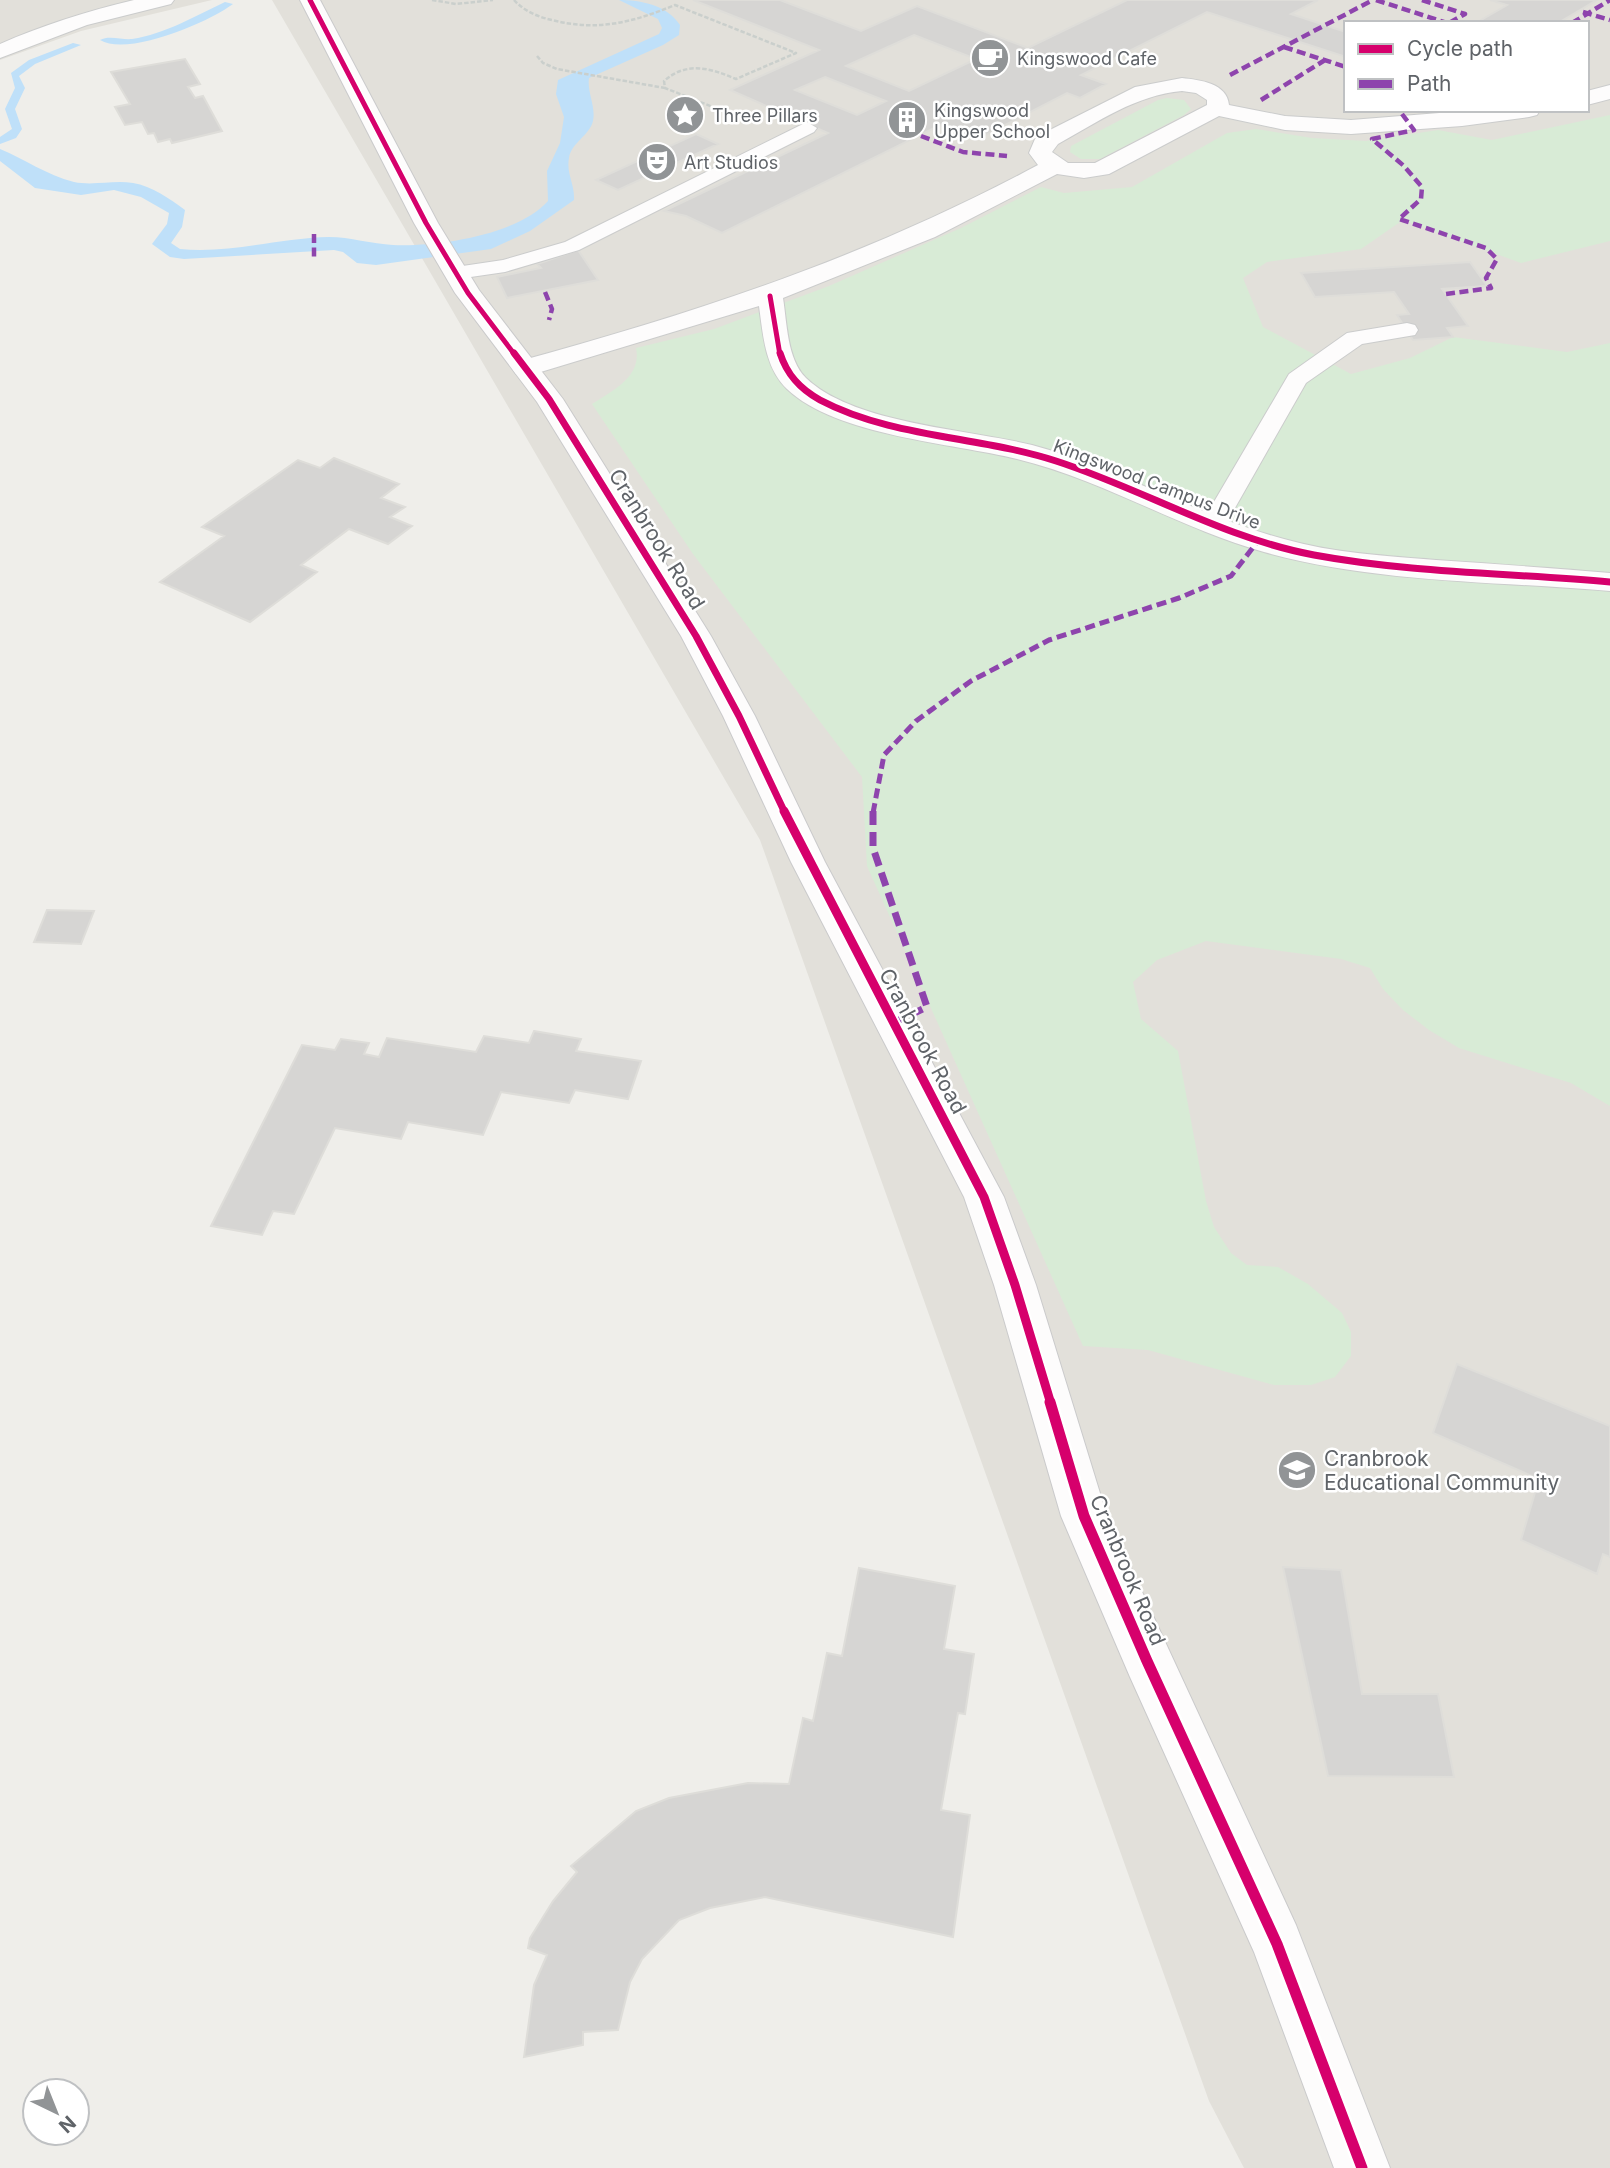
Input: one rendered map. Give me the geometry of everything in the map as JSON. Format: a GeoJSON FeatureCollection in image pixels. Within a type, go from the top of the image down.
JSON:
{"type":"FeatureCollection","features":[{"type":"Feature","properties":{"kind":"street"},"geometry":{"type":"LineString","coordinates":[[0,52],[83,21],[164,0]]}},
{"type":"Feature","properties":{"kind":"street","name":"Cranbrook Road"},"geometry":{"type":"LineString","coordinates":[[310,0],[426,223],[463,283],[574,438],[696,636],[739,716],[848,938],[984,1197],[1015,1284],[1084,1516],[1147,1661],[1277,1944],[1362,2168]]}},
{"type":"Feature","properties":{"kind":"street"},"geometry":{"type":"LineString","coordinates":[[1182,83],[1202,88],[1217,96],[1219,103],[1216,109],[1101,169],[1082,171],[1054,166],[1040,153],[1043,144],[1154,86],[1182,83]]}},
{"type":"Feature","properties":{"kind":"street"},"geometry":{"type":"LineString","coordinates":[[1589,97],[1610,92]]}},
{"type":"Feature","properties":{"kind":"street"},"geometry":{"type":"LineString","coordinates":[[1216,109],[1285,123],[1351,127],[1462,120],[1516,112]]}},
{"type":"Feature","properties":{"kind":"street"},"geometry":{"type":"LineString","coordinates":[[525,368],[679,326],[770,296],[913,238],[1054,166]]}},
{"type":"Feature","properties":{"kind":"street","name":"Kingswood Campus Drive"},"geometry":{"type":"LineString","coordinates":[[770,296],[786,370],[807,392],[843,409],[892,424],[1022,451],[1073,465],[1258,541],[1332,558],[1610,582]]}},
{"type":"Feature","properties":{"kind":"lane"},"geometry":{"type":"LineString","coordinates":[[463,283],[505,266],[572,246],[807,128]]}},
{"type":"Feature","properties":{"kind":"lane"},"geometry":{"type":"LineString","coordinates":[[1213,524],[1297,379],[1355,338],[1407,330]]}},
{"type":"Feature","properties":{"kind":"path"},"geometry":{"type":"LineString","coordinates":[[432,0],[476,4],[493,0]]}},
{"type":"Feature","properties":{"kind":"path"},"geometry":{"type":"LineString","coordinates":[[514,0],[518,6],[544,18],[576,27],[604,29],[624,25],[675,5],[796,53],[736,79],[712,69],[688,66],[673,71],[664,81],[666,88]]}},
{"type":"Feature","properties":{"kind":"path"},"geometry":{"type":"LineString","coordinates":[[537,56],[543,63],[557,69],[666,88],[714,106]]}},
{"type":"Feature","properties":{"kind":"shaded area"},"geometry":{"type":"Polygon","coordinates":[[[0,0],[212,0],[81,31],[0,60],[0,0]]]}},
{"type":"Feature","properties":{"kind":"shaded area","name":"Cranbrook Educational Community"},"geometry":{"type":"Polygon","coordinates":[[[272,0],[1610,0],[1610,2168],[1244,2168],[1209,2101],[760,840],[272,0]]]}},
{"type":"Feature","properties":{"kind":"green space"},"geometry":{"type":"Polygon","coordinates":[[[1158,100],[1184,100],[1191,109],[1100,159],[1081,159],[1070,152],[1071,146],[1158,100]]]}},
{"type":"Feature","properties":{"kind":"green space"},"geometry":{"type":"Polygon","coordinates":[[[1610,115],[1610,241],[1521,263],[1403,220],[1361,249],[1267,262],[1243,278],[1263,327],[1351,374],[1410,358],[1453,337],[1567,352],[1610,343],[1610,1106],[1571,1083],[1459,1048],[1403,1010],[1383,989],[1370,968],[1341,959],[1206,941],[1157,960],[1133,982],[1141,1019],[1178,1051],[1206,1201],[1214,1227],[1231,1253],[1247,1265],[1278,1267],[1308,1284],[1342,1313],[1351,1332],[1351,1356],[1335,1377],[1311,1385],[1274,1385],[1148,1350],[1083,1346],[867,866],[862,777],[693,554],[592,404],[617,388],[631,374],[637,358],[636,348],[714,329],[829,286],[961,228],[1041,187],[1064,193],[1132,187],[1227,133],[1256,129],[1312,138],[1366,141],[1438,130],[1492,140],[1610,115]]]}},
{"type":"Feature","properties":{"kind":"water"},"geometry":{"type":"Polygon","coordinates":[[[619,0],[636,1],[661,8],[680,25],[679,35],[663,45],[589,78],[593,121],[569,158],[574,200],[530,231],[491,249],[376,265],[357,263],[343,252],[334,250],[184,259],[170,257],[152,244],[167,224],[169,213],[141,197],[114,190],[81,195],[35,188],[0,161],[0,149],[74,182],[133,183],[154,190],[185,210],[182,227],[171,243],[180,249],[236,248],[329,237],[411,245],[476,236],[517,222],[535,213],[548,201],[547,171],[560,143],[564,117],[556,94],[558,80],[659,34],[662,28],[658,19],[619,0]]]}},
{"type":"Feature","properties":{"kind":"building","name":"Kingswood Upper School"},"geometry":{"type":"Polygon","coordinates":[[[693,0],[780,0],[861,31],[917,6],[1028,48],[1127,0],[1318,0],[1291,14],[1344,31],[1344,56],[1207,12],[1081,75],[1106,84],[1080,98],[1067,93],[976,140],[940,125],[722,233],[686,216],[664,211],[828,133],[730,90],[819,50],[693,0]],[[914,35],[846,66],[909,91],[976,59],[914,35]],[[825,77],[795,90],[857,115],[886,101],[825,77]]]}},
{"type":"Feature","properties":{"kind":"building"},"geometry":{"type":"Polygon","coordinates":[[[1490,0],[1597,0],[1561,21],[1479,21],[1507,5],[1490,0]]]}},
{"type":"Feature","properties":{"kind":"building"},"geometry":{"type":"Polygon","coordinates":[[[185,59],[200,84],[188,87],[195,98],[203,96],[222,131],[172,143],[170,139],[158,142],[154,133],[148,134],[142,122],[125,125],[115,107],[130,104],[111,72],[185,59]]]}},
{"type":"Feature","properties":{"kind":"building","name":"Art Studios"},"geometry":{"type":"Polygon","coordinates":[[[696,134],[718,144],[618,190],[596,180],[696,134]]]}},
{"type":"Feature","properties":{"kind":"building"},"geometry":{"type":"Polygon","coordinates":[[[578,250],[598,280],[507,298],[497,277],[541,268],[537,264],[578,250]]]}},
{"type":"Feature","properties":{"kind":"building"},"geometry":{"type":"Polygon","coordinates":[[[1470,262],[1487,286],[1442,289],[1468,326],[1447,328],[1453,337],[1413,340],[1397,315],[1409,314],[1394,292],[1315,297],[1301,273],[1470,262]]]}},
{"type":"Feature","properties":{"kind":"building"},"geometry":{"type":"Polygon","coordinates":[[[334,458],[399,484],[381,498],[405,507],[390,517],[412,526],[388,544],[349,529],[301,565],[317,572],[250,622],[160,582],[224,536],[202,527],[298,460],[320,468],[334,458]]]}},
{"type":"Feature","properties":{"kind":"building"},"geometry":{"type":"Polygon","coordinates":[[[47,910],[94,911],[81,944],[34,942],[47,910]]]}},
{"type":"Feature","properties":{"kind":"building"},"geometry":{"type":"Polygon","coordinates":[[[534,1031],[581,1039],[576,1051],[641,1061],[628,1099],[575,1090],[569,1103],[501,1092],[483,1135],[408,1122],[401,1139],[335,1128],[294,1214],[273,1211],[262,1235],[211,1226],[302,1045],[335,1050],[341,1039],[369,1043],[364,1054],[379,1057],[387,1038],[476,1052],[484,1036],[529,1043],[534,1031]]]}},
{"type":"Feature","properties":{"kind":"building"},"geometry":{"type":"Polygon","coordinates":[[[1457,1364],[1610,1426],[1610,1557],[1603,1554],[1597,1574],[1521,1540],[1539,1479],[1433,1433],[1457,1364]]]}},
{"type":"Feature","properties":{"kind":"building"},"geometry":{"type":"Polygon","coordinates":[[[1283,1567],[1341,1570],[1362,1694],[1438,1694],[1454,1777],[1328,1776],[1283,1567]]]}},
{"type":"Feature","properties":{"kind":"building"},"geometry":{"type":"Polygon","coordinates":[[[859,1568],[955,1586],[944,1649],[974,1654],[965,1714],[958,1713],[941,1810],[970,1815],[953,1937],[765,1897],[710,1908],[679,1920],[642,1959],[630,1982],[618,2030],[583,2032],[583,2045],[524,2057],[534,1985],[547,1955],[528,1948],[530,1938],[553,1901],[577,1872],[571,1866],[636,1811],[669,1798],[748,1783],[789,1784],[803,1718],[813,1721],[827,1653],[842,1656],[859,1568]]]}},
{"type":"Feature","properties":{"kind":"waterway"},"geometry":{"type":"LineString","coordinates":[[105,40],[124,43],[152,39],[228,4]]}},
{"type":"Feature","properties":{"kind":"waterway"},"geometry":{"type":"LineString","coordinates":[[0,141],[12,136],[17,129],[10,109],[20,88],[14,75],[32,62],[76,45]]}},
{"type":"Feature","properties":{"kind":"marked path"},"geometry":{"type":"LineString","coordinates":[[1230,75],[1373,0]]}},
{"type":"Feature","properties":{"kind":"marked path"},"geometry":{"type":"LineString","coordinates":[[1376,0],[1441,21]]}},
{"type":"Feature","properties":{"kind":"marked path"},"geometry":{"type":"LineString","coordinates":[[1422,0],[1465,14],[1453,21]]}},
{"type":"Feature","properties":{"kind":"marked path"},"geometry":{"type":"LineString","coordinates":[[1575,21],[1610,0]]}},
{"type":"Feature","properties":{"kind":"marked path"},"geometry":{"type":"LineString","coordinates":[[1583,12],[1610,20]]}},
{"type":"Feature","properties":{"kind":"marked path"},"geometry":{"type":"LineString","coordinates":[[1284,47],[1344,66]]}},
{"type":"Feature","properties":{"kind":"marked path"},"geometry":{"type":"LineString","coordinates":[[1261,100],[1325,60]]}},
{"type":"Feature","properties":{"kind":"marked path"},"geometry":{"type":"LineString","coordinates":[[1402,114],[1414,130],[1372,139],[1404,166],[1422,187],[1421,199],[1399,219],[1486,248],[1497,259],[1486,278],[1491,288],[1446,294]]}},
{"type":"Feature","properties":{"kind":"marked path"},"geometry":{"type":"LineString","coordinates":[[921,136],[963,152],[1007,156]]}},
{"type":"Feature","properties":{"kind":"marked path"},"geometry":{"type":"LineString","coordinates":[[314,234],[314,259]]}},
{"type":"Feature","properties":{"kind":"marked path"},"geometry":{"type":"LineString","coordinates":[[545,292],[552,309],[549,320]]}},
{"type":"Feature","properties":{"kind":"marked path"},"geometry":{"type":"LineString","coordinates":[[893,1023],[927,1007],[873,848],[873,803],[884,755],[916,721],[971,681],[1049,640],[1179,598],[1231,576],[1258,541]]}},
{"type":"Feature","properties":{"kind":"cycle path"},"geometry":{"type":"LineString","coordinates":[[310,0],[426,223],[468,293],[549,399],[696,636],[739,716],[808,862],[984,1197],[1015,1285],[1084,1516],[1147,1661],[1277,1944],[1362,2168]]}},
{"type":"Feature","properties":{"kind":"cycle path"},"geometry":{"type":"LineString","coordinates":[[770,296],[777,344],[790,377],[818,399],[844,411],[906,428],[1000,446],[1055,461],[1113,482],[1228,531],[1296,551],[1394,565],[1610,582]]}},
{"type":"Feature","properties":{"kind":"place","name":"Kingswood Cafe"},"geometry":{"type":"Point","coordinates":[990,58]}},
{"type":"Feature","properties":{"kind":"place","name":"Three Pillars"},"geometry":{"type":"Point","coordinates":[685,115]}},
{"type":"Feature","properties":{"kind":"place","name":"Kingswood Upper School"},"geometry":{"type":"Point","coordinates":[907,120]}},
{"type":"Feature","properties":{"kind":"place","name":"Art Studios"},"geometry":{"type":"Point","coordinates":[657,162]}},
{"type":"Feature","properties":{"kind":"place","name":"Cranbrook Educational Community"},"geometry":{"type":"Point","coordinates":[1297,1470]}}]}
